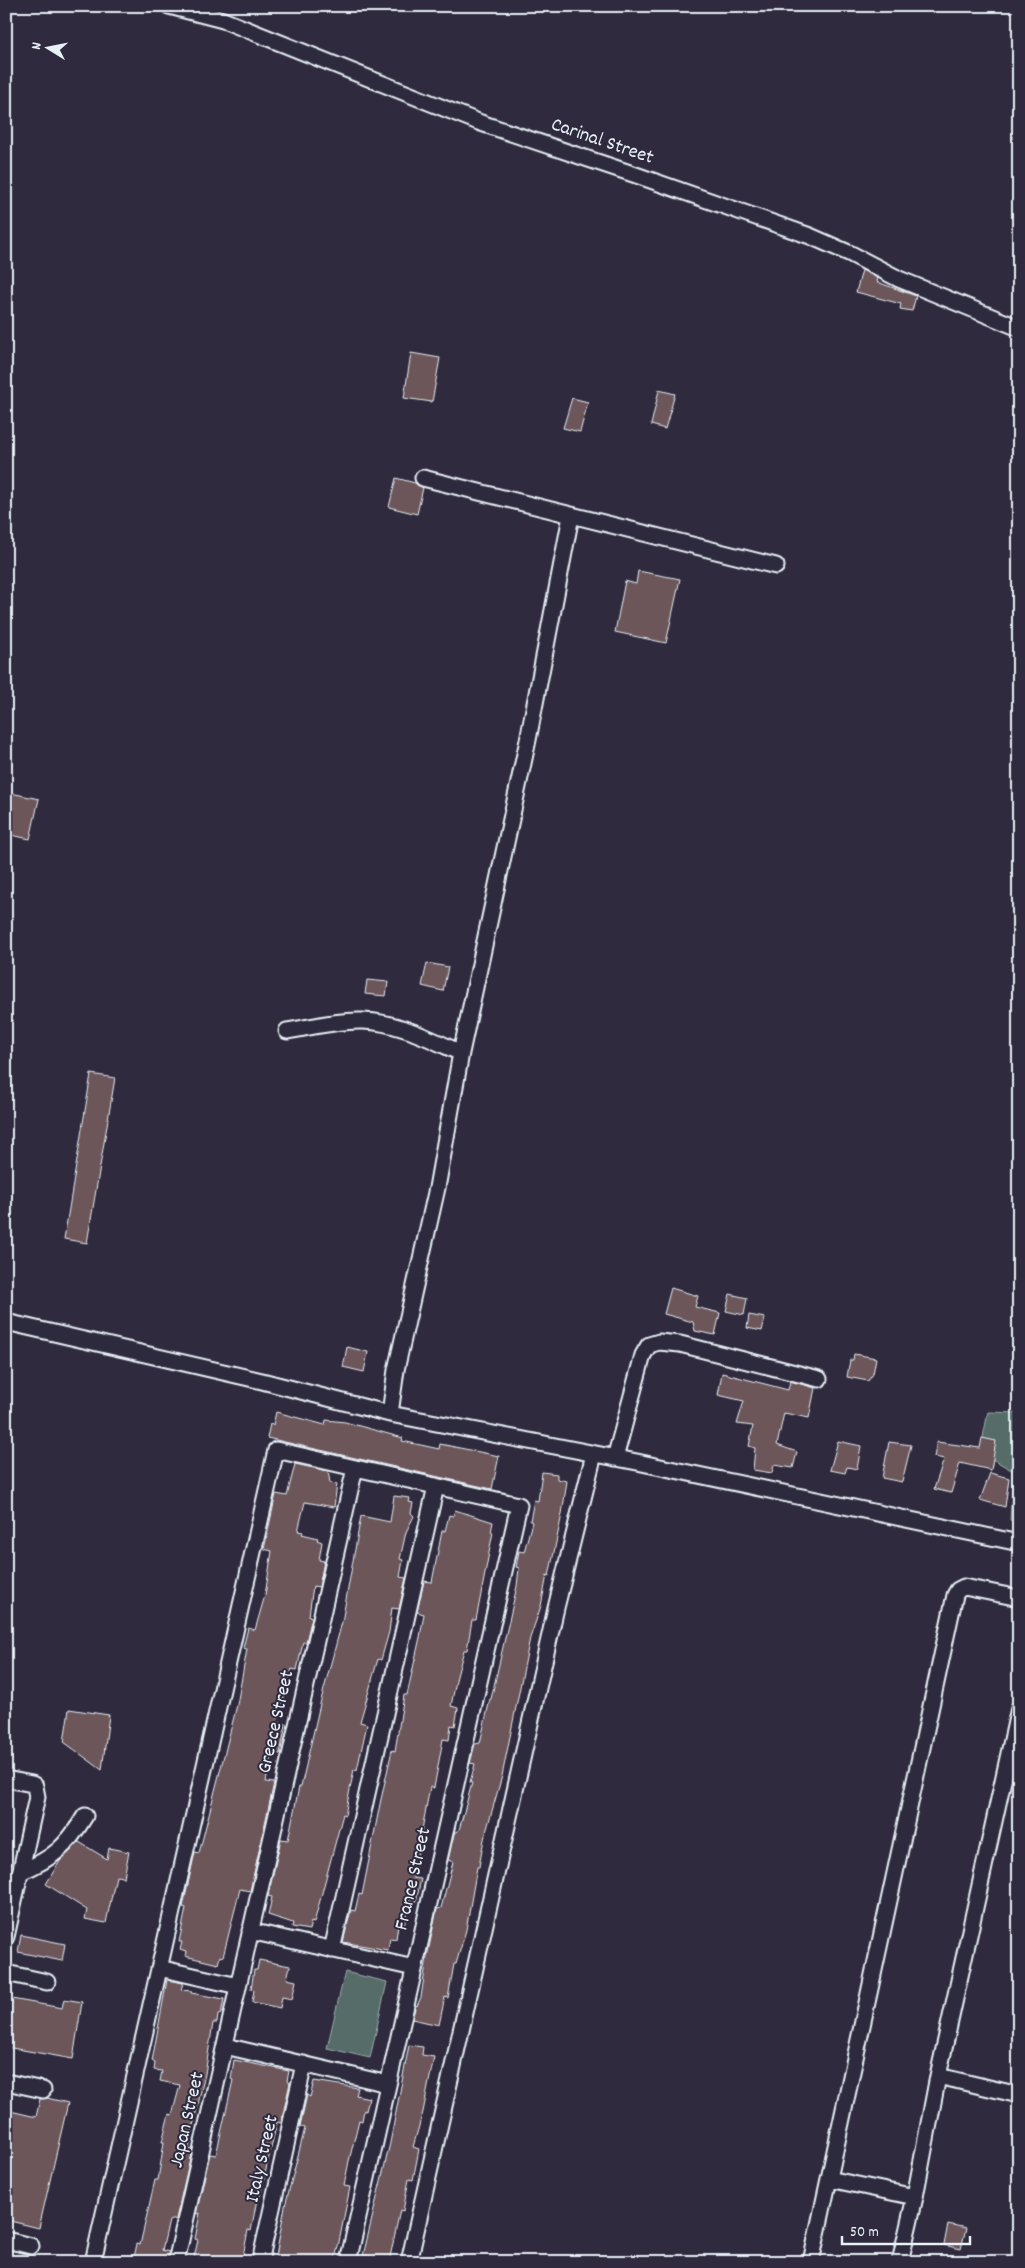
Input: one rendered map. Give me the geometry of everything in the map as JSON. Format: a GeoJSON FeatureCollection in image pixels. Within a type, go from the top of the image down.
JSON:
{"type":"FeatureCollection","features":[{"type":"Feature","properties":{"kind":"street","name":"Carinal Street"},"geometry":{"type":"LineString","coordinates":[[169,6],[223,20],[481,123],[810,236],[851,254],[899,279],[1019,328]]}},
{"type":"Feature","properties":{"kind":"street"},"geometry":{"type":"LineString","coordinates":[[423,478],[776,566]]}},
{"type":"Feature","properties":{"kind":"street"},"geometry":{"type":"LineString","coordinates":[[390,1414],[396,1370],[437,1188],[461,1053],[528,740],[571,516]]}},
{"type":"Feature","properties":{"kind":"street"},"geometry":{"type":"LineString","coordinates":[[287,1031],[363,1021],[388,1024],[415,1032],[461,1053]]}},
{"type":"Feature","properties":{"kind":"street"},"geometry":{"type":"LineString","coordinates":[[6,1322],[262,1381],[390,1414],[615,1458],[1019,1543]]}},
{"type":"Feature","properties":{"kind":"street"},"geometry":{"type":"LineString","coordinates":[[615,1458],[643,1355],[649,1344],[659,1342],[680,1344],[819,1379]]}},
{"type":"Feature","properties":{"kind":"street"},"geometry":{"type":"LineString","coordinates":[[92,2262],[276,1450],[436,1486],[332,1950]]}},
{"type":"Feature","properties":{"kind":"street"},"geometry":{"type":"LineString","coordinates":[[409,2262],[554,1617],[594,1454]]}},
{"type":"Feature","properties":{"kind":"street","name":"Greece Street"},"geometry":{"type":"LineString","coordinates":[[238,1986],[355,1468]]}},
{"type":"Feature","properties":{"kind":"street","name":"France Street"},"geometry":{"type":"LineString","coordinates":[[348,2262],[519,1505],[436,1486]]}},
{"type":"Feature","properties":{"kind":"street"},"geometry":{"type":"LineString","coordinates":[[811,2262],[955,1595],[958,1590],[964,1587],[1019,1598]]}},
{"type":"Feature","properties":{"kind":"street"},"geometry":{"type":"LineString","coordinates":[[900,2262],[915,2197],[938,2076],[1019,1708]]}},
{"type":"Feature","properties":{"kind":"street"},"geometry":{"type":"LineString","coordinates":[[6,1779],[32,1784],[36,1791],[6,1937]]}},
{"type":"Feature","properties":{"kind":"street"},"geometry":{"type":"LineString","coordinates":[[20,1872],[56,1854],[74,1834],[85,1816]]}},
{"type":"Feature","properties":{"kind":"street"},"geometry":{"type":"LineString","coordinates":[[250,1931],[414,1968]]}},
{"type":"Feature","properties":{"kind":"street"},"geometry":{"type":"LineString","coordinates":[[159,1968],[238,1986]]}},
{"type":"Feature","properties":{"kind":"street"},"geometry":{"type":"LineString","coordinates":[[6,1972],[47,1982]]}},
{"type":"Feature","properties":{"kind":"street","name":"Japan Street"},"geometry":{"type":"LineString","coordinates":[[176,2262],[238,1986]]}},
{"type":"Feature","properties":{"kind":"street"},"geometry":{"type":"LineString","coordinates":[[225,2046],[388,2084]]}},
{"type":"Feature","properties":{"kind":"street","name":"Italy Street"},"geometry":{"type":"LineString","coordinates":[[260,2262],[304,2064]]}},
{"type":"Feature","properties":{"kind":"street"},"geometry":{"type":"LineString","coordinates":[[938,2076],[1019,2095]]}},
{"type":"Feature","properties":{"kind":"street"},"geometry":{"type":"LineString","coordinates":[[6,2082],[43,2090]]}},
{"type":"Feature","properties":{"kind":"street"},"geometry":{"type":"LineString","coordinates":[[829,2179],[915,2197]]}},
{"type":"Feature","properties":{"kind":"street"},"geometry":{"type":"LineString","coordinates":[[6,2240],[31,2246]]}},
{"type":"Feature","properties":{"kind":"green space"},"geometry":{"type":"Polygon","coordinates":[[[988,1412],[1019,1413],[1019,1522],[1010,1520],[1013,1471],[980,1452],[988,1412]]]}},
{"type":"Feature","properties":{"kind":"green space"},"geometry":{"type":"Polygon","coordinates":[[[345,1972],[387,1982],[370,2058],[327,2048],[345,1972]]]}},
{"type":"Feature","properties":{"kind":"building"},"geometry":{"type":"Polygon","coordinates":[[[862,270],[878,278],[877,282],[916,296],[912,311],[900,309],[901,304],[856,292],[862,270]]]}},
{"type":"Feature","properties":{"kind":"building"},"geometry":{"type":"Polygon","coordinates":[[[411,353],[440,358],[432,402],[404,398],[411,353]]]}},
{"type":"Feature","properties":{"kind":"building"},"geometry":{"type":"Polygon","coordinates":[[[659,390],[675,394],[665,429],[651,425],[659,390]]]}},
{"type":"Feature","properties":{"kind":"building"},"geometry":{"type":"Polygon","coordinates":[[[572,398],[588,402],[580,432],[563,428],[572,398]]]}},
{"type":"Feature","properties":{"kind":"building"},"geometry":{"type":"Polygon","coordinates":[[[396,478],[415,483],[423,488],[417,514],[389,507],[396,478]]]}},
{"type":"Feature","properties":{"kind":"building"},"geometry":{"type":"Polygon","coordinates":[[[638,571],[680,579],[666,643],[615,632],[625,581],[636,584],[638,571]]]}},
{"type":"Feature","properties":{"kind":"building"},"geometry":{"type":"Polygon","coordinates":[[[6,792],[39,799],[30,839],[6,834],[6,792]]]}},
{"type":"Feature","properties":{"kind":"building"},"geometry":{"type":"Polygon","coordinates":[[[427,963],[448,967],[443,991],[422,986],[427,963]]]}},
{"type":"Feature","properties":{"kind":"building"},"geometry":{"type":"Polygon","coordinates":[[[367,980],[388,982],[386,996],[365,994],[367,980]]]}},
{"type":"Feature","properties":{"kind":"building"},"geometry":{"type":"Polygon","coordinates":[[[91,1074],[115,1078],[87,1243],[64,1239],[91,1074]]]}},
{"type":"Feature","properties":{"kind":"building"},"geometry":{"type":"Polygon","coordinates":[[[671,1288],[698,1296],[695,1307],[720,1313],[715,1335],[695,1331],[693,1322],[664,1314],[671,1288]]]}},
{"type":"Feature","properties":{"kind":"building"},"geometry":{"type":"Polygon","coordinates":[[[730,1294],[747,1298],[744,1315],[726,1311],[730,1294]]]}},
{"type":"Feature","properties":{"kind":"building"},"geometry":{"type":"Polygon","coordinates":[[[749,1315],[765,1318],[762,1331],[747,1328],[749,1315]]]}},
{"type":"Feature","properties":{"kind":"building"},"geometry":{"type":"Polygon","coordinates":[[[347,1347],[368,1352],[364,1372],[343,1367],[347,1347]]]}},
{"type":"Feature","properties":{"kind":"building"},"geometry":{"type":"Polygon","coordinates":[[[854,1354],[876,1358],[873,1374],[868,1381],[847,1377],[850,1360],[853,1360],[854,1354]]]}},
{"type":"Feature","properties":{"kind":"building"},"geometry":{"type":"Polygon","coordinates":[[[722,1373],[788,1390],[790,1381],[815,1388],[809,1418],[784,1413],[777,1445],[797,1452],[793,1468],[774,1465],[772,1473],[753,1470],[755,1448],[749,1446],[753,1426],[737,1424],[744,1401],[718,1395],[722,1373]]]}},
{"type":"Feature","properties":{"kind":"building"},"geometry":{"type":"Polygon","coordinates":[[[276,1412],[325,1425],[326,1420],[345,1422],[403,1438],[402,1441],[439,1449],[440,1444],[499,1456],[492,1489],[267,1438],[270,1424],[273,1425],[276,1412]]]}},
{"type":"Feature","properties":{"kind":"building"},"geometry":{"type":"Polygon","coordinates":[[[982,1438],[996,1441],[991,1470],[960,1463],[951,1493],[934,1489],[944,1459],[934,1457],[937,1442],[980,1448],[982,1438]]]}},
{"type":"Feature","properties":{"kind":"building"},"geometry":{"type":"Polygon","coordinates":[[[838,1441],[861,1446],[857,1469],[847,1467],[845,1473],[830,1470],[838,1441]]]}},
{"type":"Feature","properties":{"kind":"building"},"geometry":{"type":"Polygon","coordinates":[[[889,1442],[911,1445],[902,1482],[882,1478],[889,1442]]]}},
{"type":"Feature","properties":{"kind":"building"},"geometry":{"type":"Polygon","coordinates":[[[295,1464],[328,1471],[330,1483],[337,1484],[334,1507],[305,1502],[298,1531],[303,1532],[302,1534],[318,1538],[317,1540],[322,1542],[319,1560],[324,1561],[319,1587],[313,1586],[309,1616],[312,1617],[306,1642],[303,1642],[297,1670],[292,1669],[277,1722],[286,1724],[280,1754],[272,1752],[266,1782],[274,1783],[250,1891],[240,1889],[223,1957],[220,1956],[218,1964],[185,1956],[186,1952],[180,1950],[182,1942],[179,1942],[186,1908],[183,1907],[195,1852],[199,1853],[237,1705],[247,1649],[243,1648],[248,1628],[255,1630],[265,1595],[272,1551],[264,1549],[276,1494],[287,1496],[295,1464]]]}},
{"type":"Feature","properties":{"kind":"building"},"geometry":{"type":"Polygon","coordinates":[[[542,1472],[557,1474],[557,1479],[567,1481],[562,1514],[549,1576],[547,1575],[541,1606],[530,1638],[502,1776],[484,1839],[479,1867],[477,1867],[466,1930],[456,1964],[454,1964],[448,1998],[445,1997],[439,2025],[412,2019],[416,2005],[421,1997],[437,1909],[441,1908],[453,1862],[448,1860],[454,1833],[459,1830],[472,1783],[470,1782],[475,1764],[470,1763],[475,1744],[480,1743],[491,1699],[517,1586],[519,1568],[516,1567],[519,1551],[524,1552],[532,1522],[530,1521],[534,1500],[538,1501],[542,1472]]]}},
{"type":"Feature","properties":{"kind":"building"},"geometry":{"type":"Polygon","coordinates":[[[990,1473],[1009,1478],[1005,1507],[980,1500],[990,1473]]]}},
{"type":"Feature","properties":{"kind":"building"},"geometry":{"type":"Polygon","coordinates":[[[394,1496],[410,1498],[409,1502],[413,1503],[411,1513],[414,1516],[406,1532],[400,1559],[403,1560],[400,1577],[406,1578],[399,1609],[392,1608],[389,1632],[381,1660],[378,1659],[360,1722],[367,1724],[357,1770],[354,1769],[345,1815],[343,1814],[314,1923],[311,1922],[309,1930],[292,1927],[293,1923],[268,1915],[272,1897],[268,1896],[281,1839],[288,1840],[299,1787],[301,1787],[320,1704],[342,1622],[361,1516],[390,1522],[394,1496]]]}},
{"type":"Feature","properties":{"kind":"building"},"geometry":{"type":"Polygon","coordinates":[[[455,1510],[493,1522],[491,1532],[493,1532],[476,1620],[472,1620],[467,1650],[464,1650],[451,1706],[458,1708],[455,1726],[451,1725],[449,1740],[443,1739],[434,1788],[430,1787],[413,1878],[421,1879],[416,1902],[409,1900],[404,1926],[398,1925],[396,1939],[390,1938],[388,1950],[343,1942],[351,1910],[355,1911],[359,1894],[362,1895],[392,1750],[395,1751],[404,1695],[407,1695],[424,1614],[417,1612],[424,1581],[432,1582],[442,1531],[445,1531],[449,1515],[453,1516],[455,1510]]]}},
{"type":"Feature","properties":{"kind":"building"},"geometry":{"type":"Polygon","coordinates":[[[69,1709],[109,1715],[102,1770],[64,1742],[69,1709]]]}},
{"type":"Feature","properties":{"kind":"building"},"geometry":{"type":"Polygon","coordinates":[[[79,1842],[107,1859],[109,1848],[129,1852],[124,1877],[116,1876],[106,1923],[85,1919],[87,1910],[46,1884],[60,1861],[79,1842]]]}},
{"type":"Feature","properties":{"kind":"building"},"geometry":{"type":"Polygon","coordinates":[[[21,1935],[65,1944],[62,1961],[18,1952],[21,1935]]]}},
{"type":"Feature","properties":{"kind":"building"},"geometry":{"type":"Polygon","coordinates":[[[259,1960],[290,1966],[287,1979],[296,1981],[292,1999],[282,1997],[280,2008],[252,2002],[254,1990],[251,1989],[254,1970],[257,1970],[259,1960]]]}},
{"type":"Feature","properties":{"kind":"building"},"geometry":{"type":"Polygon","coordinates":[[[167,1980],[183,1983],[181,1990],[224,1999],[217,2023],[213,2023],[205,2074],[189,2149],[192,2150],[176,2219],[169,2221],[162,2250],[169,2252],[167,2262],[133,2262],[137,2244],[140,2245],[155,2180],[158,2180],[164,2142],[162,2142],[169,2114],[172,2115],[180,2085],[160,2081],[162,2071],[154,2070],[155,2063],[152,2061],[167,1980]]]}},
{"type":"Feature","properties":{"kind":"building"},"geometry":{"type":"Polygon","coordinates":[[[6,1998],[62,2008],[64,1999],[82,2002],[73,2059],[6,2047],[6,1998]]]}},
{"type":"Feature","properties":{"kind":"building"},"geometry":{"type":"Polygon","coordinates":[[[409,2045],[423,2047],[422,2055],[434,2057],[423,2112],[413,2147],[419,2149],[413,2180],[409,2179],[403,2211],[400,2210],[389,2262],[367,2262],[368,2256],[363,2256],[390,2143],[409,2045]]]}},
{"type":"Feature","properties":{"kind":"building"},"geometry":{"type":"Polygon","coordinates":[[[234,2060],[289,2071],[287,2081],[290,2083],[281,2123],[277,2122],[259,2200],[257,2199],[251,2231],[248,2230],[242,2262],[193,2262],[198,2240],[195,2239],[200,2213],[196,2214],[210,2154],[216,2155],[233,2080],[231,2079],[234,2060]]]}},
{"type":"Feature","properties":{"kind":"building"},"geometry":{"type":"Polygon","coordinates":[[[314,2081],[358,2088],[356,2095],[369,2098],[362,2121],[359,2120],[349,2161],[344,2186],[350,2187],[338,2247],[334,2262],[275,2262],[285,2206],[305,2128],[300,2126],[307,2095],[310,2097],[314,2081]]]}},
{"type":"Feature","properties":{"kind":"building"},"geometry":{"type":"Polygon","coordinates":[[[47,2098],[68,2103],[39,2228],[6,2220],[6,2110],[36,2117],[40,2099],[47,2098]]]}},
{"type":"Feature","properties":{"kind":"building"},"geometry":{"type":"Polygon","coordinates":[[[948,2224],[966,2228],[961,2249],[944,2245],[948,2224]]]}}]}
